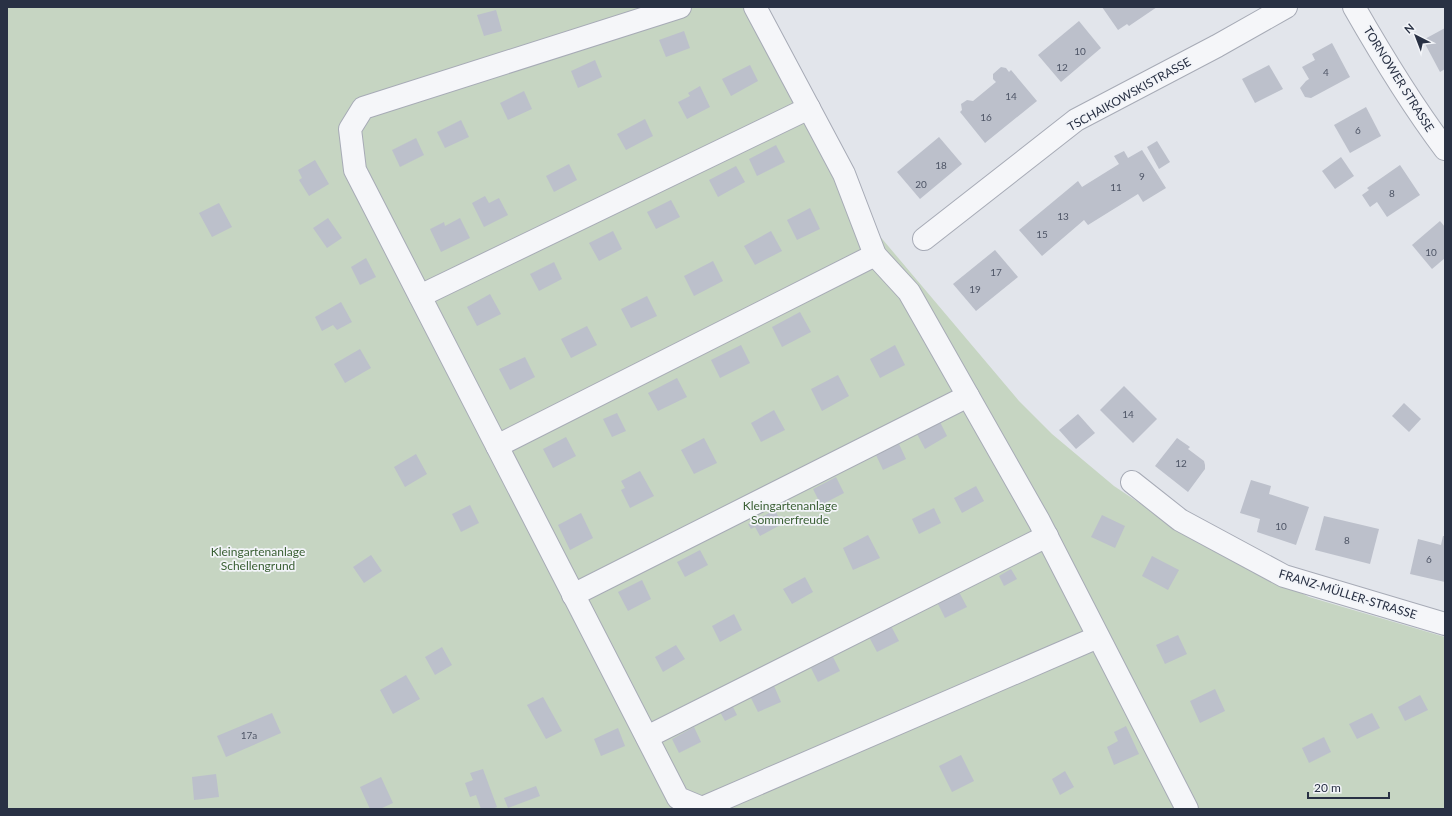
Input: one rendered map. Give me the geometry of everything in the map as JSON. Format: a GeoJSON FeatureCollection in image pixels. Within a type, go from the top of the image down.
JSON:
{"type":"FeatureCollection","features":[{"type":"Feature","properties":{"kind":"street"},"geometry":{"type":"LineString","coordinates":[[680,7],[363,108],[350,128],[355,170],[678,798],[702,808],[1098,636]]}},
{"type":"Feature","properties":{"kind":"street"},"geometry":{"type":"LineString","coordinates":[[755,7],[844,174],[875,255],[909,292],[968,396],[1046,536],[1187,809]]}},
{"type":"Feature","properties":{"kind":"street","name":"TSCHAIKOWSKISTRASSE"},"geometry":{"type":"LineString","coordinates":[[924,239],[1076,120],[1217,46],[1286,7]]}},
{"type":"Feature","properties":{"kind":"street","name":"TORNOWER STRASSE"},"geometry":{"type":"LineString","coordinates":[[1354,7],[1404,92],[1445,149]]}},
{"type":"Feature","properties":{"kind":"street"},"geometry":{"type":"LineString","coordinates":[[420,296],[809,108]]}},
{"type":"Feature","properties":{"kind":"street"},"geometry":{"type":"LineString","coordinates":[[497,446],[875,255]]}},
{"type":"Feature","properties":{"kind":"street"},"geometry":{"type":"LineString","coordinates":[[573,595],[968,396]]}},
{"type":"Feature","properties":{"kind":"street","name":"FRANZ-MÜLLER-STRASSE"},"geometry":{"type":"LineString","coordinates":[[1132,482],[1180,520],[1284,576],[1445,624]]}},
{"type":"Feature","properties":{"kind":"street"},"geometry":{"type":"LineString","coordinates":[[647,737],[1046,536]]}},
{"type":"Feature","properties":{"kind":"green space"},"geometry":{"type":"Polygon","coordinates":[[[7,7],[765,7],[878,234],[1019,401],[1052,434],[1114,486],[1183,532],[1309,597],[1445,637],[1445,809],[7,809],[7,7]]]}},
{"type":"Feature","properties":{"kind":"building"},"geometry":{"type":"Polygon","coordinates":[[[1102,7],[1157,7],[1129,26],[1127,24],[1118,30],[1102,7]]]}},
{"type":"Feature","properties":{"kind":"building"},"geometry":{"type":"Polygon","coordinates":[[[496,10],[502,31],[484,36],[477,15],[496,10]]]}},
{"type":"Feature","properties":{"kind":"building"},"geometry":{"type":"Polygon","coordinates":[[[1079,21],[1101,48],[1061,82],[1038,55],[1079,21]]]}},
{"type":"Feature","properties":{"kind":"building"},"geometry":{"type":"Polygon","coordinates":[[[1445,28],[1445,69],[1440,72],[1423,40],[1445,28]]]}},
{"type":"Feature","properties":{"kind":"building"},"geometry":{"type":"Polygon","coordinates":[[[684,31],[690,48],[666,57],[659,40],[684,31]]]}},
{"type":"Feature","properties":{"kind":"building"},"geometry":{"type":"Polygon","coordinates":[[[1332,43],[1350,77],[1311,98],[1305,97],[1300,88],[1309,79],[1302,67],[1315,60],[1312,54],[1332,43]]]}},
{"type":"Feature","properties":{"kind":"building"},"geometry":{"type":"Polygon","coordinates":[[[595,60],[602,77],[578,88],[571,71],[595,60]]]}},
{"type":"Feature","properties":{"kind":"building"},"geometry":{"type":"Polygon","coordinates":[[[750,65],[758,81],[731,96],[722,79],[750,65]]]}},
{"type":"Feature","properties":{"kind":"building"},"geometry":{"type":"Polygon","coordinates":[[[1269,65],[1283,89],[1255,103],[1242,79],[1269,65]]]}},
{"type":"Feature","properties":{"kind":"building"},"geometry":{"type":"Polygon","coordinates":[[[1001,67],[1006,68],[1009,72],[1011,70],[1037,101],[985,143],[960,112],[962,110],[961,104],[967,100],[973,101],[996,82],[993,79],[993,74],[1001,67]]]}},
{"type":"Feature","properties":{"kind":"building"},"geometry":{"type":"Polygon","coordinates":[[[700,86],[710,107],[687,119],[678,102],[690,96],[688,93],[700,86]]]}},
{"type":"Feature","properties":{"kind":"building"},"geometry":{"type":"Polygon","coordinates":[[[524,91],[532,109],[508,120],[500,103],[524,91]]]}},
{"type":"Feature","properties":{"kind":"building"},"geometry":{"type":"Polygon","coordinates":[[[1366,107],[1381,136],[1350,153],[1334,125],[1366,107]]]}},
{"type":"Feature","properties":{"kind":"building"},"geometry":{"type":"Polygon","coordinates":[[[645,119],[653,136],[626,150],[617,134],[645,119]]]}},
{"type":"Feature","properties":{"kind":"building"},"geometry":{"type":"Polygon","coordinates":[[[461,120],[469,137],[445,148],[437,132],[461,120]]]}},
{"type":"Feature","properties":{"kind":"building"},"geometry":{"type":"Polygon","coordinates":[[[939,137],[962,164],[920,199],[897,172],[939,137]]]}},
{"type":"Feature","properties":{"kind":"building"},"geometry":{"type":"Polygon","coordinates":[[[416,138],[424,155],[400,167],[392,150],[416,138]]]}},
{"type":"Feature","properties":{"kind":"building"},"geometry":{"type":"Polygon","coordinates":[[[1157,141],[1170,162],[1159,169],[1147,147],[1157,141]]]}},
{"type":"Feature","properties":{"kind":"building"},"geometry":{"type":"Polygon","coordinates":[[[776,145],[785,162],[757,176],[749,159],[776,145]]]}},
{"type":"Feature","properties":{"kind":"building"},"geometry":{"type":"Polygon","coordinates":[[[1142,150],[1166,188],[1143,202],[1138,194],[1088,225],[1084,220],[1042,256],[1019,230],[1078,181],[1082,187],[1119,164],[1114,156],[1124,151],[1128,158],[1142,150]]]}},
{"type":"Feature","properties":{"kind":"building"},"geometry":{"type":"Polygon","coordinates":[[[1341,157],[1354,176],[1335,189],[1322,171],[1341,157]]]}},
{"type":"Feature","properties":{"kind":"building"},"geometry":{"type":"Polygon","coordinates":[[[315,160],[329,184],[309,196],[299,180],[302,178],[298,170],[315,160]]]}},
{"type":"Feature","properties":{"kind":"building"},"geometry":{"type":"Polygon","coordinates":[[[569,164],[577,180],[554,192],[546,176],[569,164]]]}},
{"type":"Feature","properties":{"kind":"building"},"geometry":{"type":"Polygon","coordinates":[[[1400,165],[1420,195],[1387,217],[1377,202],[1370,207],[1362,195],[1369,190],[1367,188],[1400,165]]]}},
{"type":"Feature","properties":{"kind":"building"},"geometry":{"type":"Polygon","coordinates":[[[736,166],[745,182],[718,197],[709,180],[736,166]]]}},
{"type":"Feature","properties":{"kind":"building"},"geometry":{"type":"Polygon","coordinates":[[[485,196],[489,203],[499,198],[508,215],[484,227],[472,203],[485,196]]]}},
{"type":"Feature","properties":{"kind":"building"},"geometry":{"type":"Polygon","coordinates":[[[671,200],[680,217],[656,229],[647,212],[671,200]]]}},
{"type":"Feature","properties":{"kind":"building"},"geometry":{"type":"Polygon","coordinates":[[[219,203],[232,227],[212,237],[199,213],[219,203]]]}},
{"type":"Feature","properties":{"kind":"building"},"geometry":{"type":"Polygon","coordinates":[[[810,208],[820,229],[797,240],[787,220],[810,208]]]}},
{"type":"Feature","properties":{"kind":"building"},"geometry":{"type":"Polygon","coordinates":[[[328,218],[342,238],[327,248],[313,228],[328,218]]]}},
{"type":"Feature","properties":{"kind":"building"},"geometry":{"type":"Polygon","coordinates":[[[460,218],[470,238],[441,252],[430,229],[444,222],[445,226],[460,218]]]}},
{"type":"Feature","properties":{"kind":"building"},"geometry":{"type":"Polygon","coordinates":[[[1440,221],[1445,227],[1445,258],[1432,269],[1412,245],[1440,221]]]}},
{"type":"Feature","properties":{"kind":"building"},"geometry":{"type":"Polygon","coordinates":[[[613,231],[622,249],[599,261],[589,243],[613,231]]]}},
{"type":"Feature","properties":{"kind":"building"},"geometry":{"type":"Polygon","coordinates":[[[771,231],[782,251],[755,265],[744,246],[771,231]]]}},
{"type":"Feature","properties":{"kind":"building"},"geometry":{"type":"Polygon","coordinates":[[[995,250],[1018,277],[976,311],[953,284],[995,250]]]}},
{"type":"Feature","properties":{"kind":"building"},"geometry":{"type":"Polygon","coordinates":[[[366,258],[376,277],[360,285],[351,267],[366,258]]]}},
{"type":"Feature","properties":{"kind":"building"},"geometry":{"type":"Polygon","coordinates":[[[713,261],[723,281],[694,296],[684,276],[713,261]]]}},
{"type":"Feature","properties":{"kind":"building"},"geometry":{"type":"Polygon","coordinates":[[[554,262],[562,279],[539,291],[530,274],[554,262]]]}},
{"type":"Feature","properties":{"kind":"building"},"geometry":{"type":"Polygon","coordinates":[[[490,294],[501,314],[477,326],[467,307],[490,294]]]}},
{"type":"Feature","properties":{"kind":"building"},"geometry":{"type":"Polygon","coordinates":[[[647,296],[657,316],[631,328],[621,309],[647,296]]]}},
{"type":"Feature","properties":{"kind":"building"},"geometry":{"type":"Polygon","coordinates":[[[341,302],[352,322],[337,330],[333,325],[322,331],[315,317],[341,302]]]}},
{"type":"Feature","properties":{"kind":"building"},"geometry":{"type":"Polygon","coordinates":[[[800,312],[811,332],[782,347],[772,327],[800,312]]]}},
{"type":"Feature","properties":{"kind":"building"},"geometry":{"type":"Polygon","coordinates":[[[587,326],[597,345],[571,358],[561,339],[587,326]]]}},
{"type":"Feature","properties":{"kind":"building"},"geometry":{"type":"Polygon","coordinates":[[[741,345],[750,363],[720,378],[711,360],[741,345]]]}},
{"type":"Feature","properties":{"kind":"building"},"geometry":{"type":"Polygon","coordinates":[[[895,345],[905,365],[880,378],[870,359],[895,345]]]}},
{"type":"Feature","properties":{"kind":"building"},"geometry":{"type":"Polygon","coordinates":[[[360,349],[371,368],[345,383],[334,364],[360,349]]]}},
{"type":"Feature","properties":{"kind":"building"},"geometry":{"type":"Polygon","coordinates":[[[525,357],[535,377],[510,390],[499,369],[525,357]]]}},
{"type":"Feature","properties":{"kind":"building"},"geometry":{"type":"Polygon","coordinates":[[[838,375],[849,396],[822,411],[811,389],[838,375]]]}},
{"type":"Feature","properties":{"kind":"building"},"geometry":{"type":"Polygon","coordinates":[[[677,378],[687,397],[658,411],[648,393],[677,378]]]}},
{"type":"Feature","properties":{"kind":"building"},"geometry":{"type":"Polygon","coordinates":[[[1124,386],[1157,419],[1133,443],[1100,410],[1124,386]]]}},
{"type":"Feature","properties":{"kind":"building"},"geometry":{"type":"Polygon","coordinates":[[[1404,403],[1421,419],[1409,432],[1392,416],[1404,403]]]}},
{"type":"Feature","properties":{"kind":"building"},"geometry":{"type":"Polygon","coordinates":[[[774,410],[785,430],[761,442],[751,423],[774,410]]]}},
{"type":"Feature","properties":{"kind":"building"},"geometry":{"type":"Polygon","coordinates":[[[617,413],[626,431],[612,437],[603,419],[617,413]]]}},
{"type":"Feature","properties":{"kind":"building"},"geometry":{"type":"Polygon","coordinates":[[[1078,414],[1095,433],[1076,449],[1059,430],[1078,414]]]}},
{"type":"Feature","properties":{"kind":"building"},"geometry":{"type":"Polygon","coordinates":[[[940,422],[947,436],[925,449],[917,434],[940,422]]]}},
{"type":"Feature","properties":{"kind":"building"},"geometry":{"type":"Polygon","coordinates":[[[566,437],[576,456],[553,468],[543,449],[566,437]]]}},
{"type":"Feature","properties":{"kind":"building"},"geometry":{"type":"Polygon","coordinates":[[[704,438],[717,463],[694,474],[681,450],[704,438]]]}},
{"type":"Feature","properties":{"kind":"building"},"geometry":{"type":"Polygon","coordinates":[[[1177,438],[1190,447],[1188,449],[1204,461],[1205,465],[1205,469],[1188,492],[1155,466],[1177,438]]]}},
{"type":"Feature","properties":{"kind":"building"},"geometry":{"type":"Polygon","coordinates":[[[899,444],[906,459],[883,470],[876,455],[899,444]]]}},
{"type":"Feature","properties":{"kind":"building"},"geometry":{"type":"Polygon","coordinates":[[[416,454],[427,474],[405,487],[394,467],[416,454]]]}},
{"type":"Feature","properties":{"kind":"building"},"geometry":{"type":"Polygon","coordinates":[[[640,471],[654,496],[630,508],[621,490],[625,488],[621,481],[640,471]]]}},
{"type":"Feature","properties":{"kind":"building"},"geometry":{"type":"Polygon","coordinates":[[[836,477],[844,493],[821,505],[813,489],[836,477]]]}},
{"type":"Feature","properties":{"kind":"building"},"geometry":{"type":"Polygon","coordinates":[[[1251,480],[1271,486],[1269,494],[1309,507],[1296,545],[1257,532],[1260,519],[1240,513],[1251,480]]]}},
{"type":"Feature","properties":{"kind":"building"},"geometry":{"type":"Polygon","coordinates":[[[976,486],[984,501],[962,513],[954,498],[976,486]]]}},
{"type":"Feature","properties":{"kind":"building"},"geometry":{"type":"Polygon","coordinates":[[[470,505],[479,523],[461,532],[452,514],[470,505]]]}},
{"type":"Feature","properties":{"kind":"building"},"geometry":{"type":"Polygon","coordinates":[[[934,508],[941,523],[919,534],[912,519],[934,508]]]}},
{"type":"Feature","properties":{"kind":"building"},"geometry":{"type":"Polygon","coordinates":[[[775,510],[782,524],[760,536],[755,527],[751,529],[748,524],[775,510]]]}},
{"type":"Feature","properties":{"kind":"building"},"geometry":{"type":"Polygon","coordinates":[[[581,513],[593,538],[570,550],[558,525],[581,513]]]}},
{"type":"Feature","properties":{"kind":"building"},"geometry":{"type":"Polygon","coordinates":[[[1102,515],[1125,526],[1115,548],[1091,537],[1102,515]]]}},
{"type":"Feature","properties":{"kind":"building"},"geometry":{"type":"Polygon","coordinates":[[[1324,516],[1379,529],[1370,564],[1315,550],[1324,516]]]}},
{"type":"Feature","properties":{"kind":"building"},"geometry":{"type":"Polygon","coordinates":[[[868,535],[880,558],[853,570],[843,548],[868,535]]]}},
{"type":"Feature","properties":{"kind":"building"},"geometry":{"type":"Polygon","coordinates":[[[1443,536],[1445,536],[1445,582],[1410,574],[1418,539],[1441,545],[1443,536]]]}},
{"type":"Feature","properties":{"kind":"building"},"geometry":{"type":"Polygon","coordinates":[[[700,550],[708,565],[685,577],[677,562],[700,550]]]}},
{"type":"Feature","properties":{"kind":"building"},"geometry":{"type":"Polygon","coordinates":[[[371,555],[382,571],[364,583],[353,567],[371,555]]]}},
{"type":"Feature","properties":{"kind":"building"},"geometry":{"type":"Polygon","coordinates":[[[1152,556],[1179,570],[1168,590],[1142,576],[1152,556]]]}},
{"type":"Feature","properties":{"kind":"building"},"geometry":{"type":"Polygon","coordinates":[[[1011,569],[1017,579],[1004,586],[999,576],[1011,569]]]}},
{"type":"Feature","properties":{"kind":"building"},"geometry":{"type":"Polygon","coordinates":[[[805,577],[813,592],[792,604],[783,589],[805,577]]]}},
{"type":"Feature","properties":{"kind":"building"},"geometry":{"type":"Polygon","coordinates":[[[642,580],[651,599],[628,611],[618,592],[642,580]]]}},
{"type":"Feature","properties":{"kind":"building"},"geometry":{"type":"Polygon","coordinates":[[[959,592],[967,607],[945,618],[936,600],[959,592]]]}},
{"type":"Feature","properties":{"kind":"building"},"geometry":{"type":"Polygon","coordinates":[[[734,614],[742,630],[720,642],[712,626],[734,614]]]}},
{"type":"Feature","properties":{"kind":"building"},"geometry":{"type":"Polygon","coordinates":[[[891,626],[899,641],[877,652],[869,637],[891,626]]]}},
{"type":"Feature","properties":{"kind":"building"},"geometry":{"type":"Polygon","coordinates":[[[1178,635],[1187,654],[1165,664],[1156,645],[1178,635]]]}},
{"type":"Feature","properties":{"kind":"building"},"geometry":{"type":"Polygon","coordinates":[[[676,645],[685,659],[663,672],[655,657],[676,645]]]}},
{"type":"Feature","properties":{"kind":"building"},"geometry":{"type":"Polygon","coordinates":[[[442,647],[452,665],[435,675],[425,657],[442,647]]]}},
{"type":"Feature","properties":{"kind":"building"},"geometry":{"type":"Polygon","coordinates":[[[833,657],[840,671],[818,682],[811,668],[833,657]]]}},
{"type":"Feature","properties":{"kind":"building"},"geometry":{"type":"Polygon","coordinates":[[[406,675],[420,699],[393,714],[380,690],[406,675]]]}},
{"type":"Feature","properties":{"kind":"building"},"geometry":{"type":"Polygon","coordinates":[[[774,686],[781,702],[758,712],[750,696],[774,686]]]}},
{"type":"Feature","properties":{"kind":"building"},"geometry":{"type":"Polygon","coordinates":[[[1215,689],[1225,711],[1200,723],[1190,701],[1215,689]]]}},
{"type":"Feature","properties":{"kind":"building"},"geometry":{"type":"Polygon","coordinates":[[[1420,695],[1428,710],[1405,721],[1398,707],[1420,695]]]}},
{"type":"Feature","properties":{"kind":"building"},"geometry":{"type":"Polygon","coordinates":[[[543,697],[562,731],[546,739],[527,705],[543,697]]]}},
{"type":"Feature","properties":{"kind":"building"},"geometry":{"type":"Polygon","coordinates":[[[732,705],[737,715],[725,721],[720,712],[732,705]]]}},
{"type":"Feature","properties":{"kind":"building"},"geometry":{"type":"Polygon","coordinates":[[[272,713],[281,733],[226,757],[217,736],[272,713]]]}},
{"type":"Feature","properties":{"kind":"building"},"geometry":{"type":"Polygon","coordinates":[[[1372,713],[1380,728],[1357,739],[1349,724],[1372,713]]]}},
{"type":"Feature","properties":{"kind":"building"},"geometry":{"type":"Polygon","coordinates":[[[1126,726],[1139,754],[1114,765],[1107,747],[1118,741],[1114,732],[1126,726]]]}},
{"type":"Feature","properties":{"kind":"building"},"geometry":{"type":"Polygon","coordinates":[[[694,727],[701,742],[679,753],[672,739],[694,727]]]}},
{"type":"Feature","properties":{"kind":"building"},"geometry":{"type":"Polygon","coordinates":[[[618,728],[625,746],[601,756],[594,739],[618,728]]]}},
{"type":"Feature","properties":{"kind":"building"},"geometry":{"type":"Polygon","coordinates":[[[1324,737],[1331,752],[1309,763],[1302,748],[1324,737]]]}},
{"type":"Feature","properties":{"kind":"building"},"geometry":{"type":"Polygon","coordinates":[[[961,755],[974,781],[952,792],[939,766],[961,755]]]}},
{"type":"Feature","properties":{"kind":"building"},"geometry":{"type":"Polygon","coordinates":[[[483,769],[497,807],[492,809],[481,809],[476,795],[470,797],[465,783],[473,780],[470,773],[483,769]]]}},
{"type":"Feature","properties":{"kind":"building"},"geometry":{"type":"Polygon","coordinates":[[[1065,771],[1074,787],[1060,795],[1052,779],[1065,771]]]}},
{"type":"Feature","properties":{"kind":"building"},"geometry":{"type":"Polygon","coordinates":[[[216,774],[219,797],[194,800],[192,777],[216,774]]]}},
{"type":"Feature","properties":{"kind":"building"},"geometry":{"type":"Polygon","coordinates":[[[381,777],[393,803],[380,809],[370,809],[360,787],[381,777]]]}},
{"type":"Feature","properties":{"kind":"building"},"geometry":{"type":"Polygon","coordinates":[[[536,786],[540,796],[508,808],[504,798],[536,786]]]}},
{"type":"Feature","properties":{"kind":"park label","name":"Kleingartenanlage Sommerfreude"},"geometry":{"type":"Point","coordinates":[790,512]}},
{"type":"Feature","properties":{"kind":"park label","name":"Kleingartenanlage Schellengrund"},"geometry":{"type":"Point","coordinates":[258,558]}}]}
